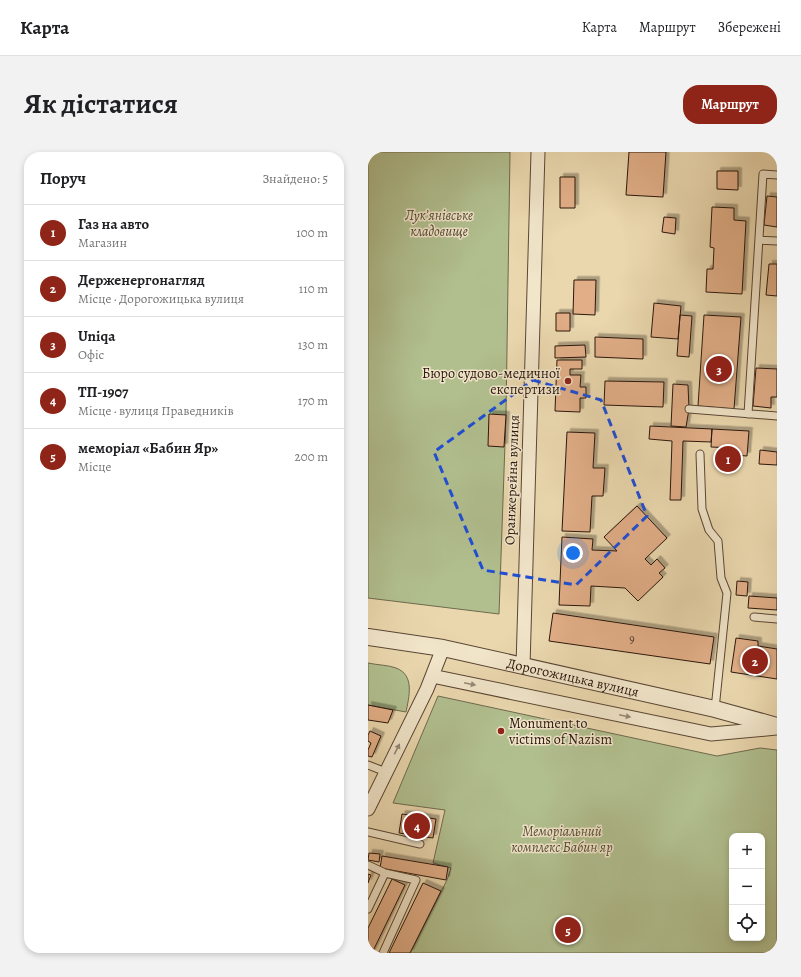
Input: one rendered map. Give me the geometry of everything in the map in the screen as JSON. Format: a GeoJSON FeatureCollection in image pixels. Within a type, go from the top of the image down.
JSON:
{"type":"FeatureCollection","features":[{"type":"Feature","properties":{"kind":"street","name":"Оранжерейна вулиця"},"geometry":{"type":"LineString","coordinates":[[523,666],[538,152]]}},
{"type":"Feature","properties":{"kind":"street","name":"Дорогожицька вулиця"},"geometry":{"type":"LineString","coordinates":[[368,637],[443,648],[715,709],[777,727]]}},
{"type":"Feature","properties":{"kind":"street"},"geometry":{"type":"LineString","coordinates":[[368,809],[427,689],[443,648]]}},
{"type":"Feature","properties":{"kind":"street","name":"Дорогожицька вулиця"},"geometry":{"type":"LineString","coordinates":[[432,676],[711,734],[777,727]]}},
{"type":"Feature","properties":{"kind":"lane"},"geometry":{"type":"LineString","coordinates":[[748,414],[763,174],[777,175]]}},
{"type":"Feature","properties":{"kind":"lane"},"geometry":{"type":"LineString","coordinates":[[759,240],[777,241]]}},
{"type":"Feature","properties":{"kind":"lane"},"geometry":{"type":"LineString","coordinates":[[689,409],[777,416]]}},
{"type":"Feature","properties":{"kind":"lane"},"geometry":{"type":"LineString","coordinates":[[700,454],[702,509],[709,530],[718,541],[721,578],[727,593],[715,709]]}},
{"type":"Feature","properties":{"kind":"lane"},"geometry":{"type":"LineString","coordinates":[[754,617],[777,619]]}},
{"type":"Feature","properties":{"kind":"lane"},"geometry":{"type":"LineString","coordinates":[[368,765],[386,772]]}},
{"type":"Feature","properties":{"kind":"lane"},"geometry":{"type":"LineString","coordinates":[[368,832],[420,844]]}},
{"type":"Feature","properties":{"kind":"lane"},"geometry":{"type":"LineString","coordinates":[[368,865],[385,873],[416,880],[384,953]]}},
{"type":"Feature","properties":{"kind":"lane"},"geometry":{"type":"LineString","coordinates":[[368,909],[385,873]]}},
{"type":"Feature","properties":{"kind":"highlighted area"},"geometry":{"type":"Polygon","coordinates":[[[533,380],[601,400],[647,516],[576,585],[483,570],[434,452],[533,380]]]}},
{"type":"Feature","properties":{"kind":"green space","name":"Лукʼянівське кладовище"},"geometry":{"type":"Polygon","coordinates":[[[368,152],[510,152],[506,415],[499,614],[368,598],[368,152]]]}},
{"type":"Feature","properties":{"kind":"green space"},"geometry":{"type":"Polygon","coordinates":[[[368,663],[396,668],[402,671],[406,676],[409,693],[406,712],[368,705],[368,663]]]}},
{"type":"Feature","properties":{"kind":"green space","name":"Меморіальний комплекс Бабин яр"},"geometry":{"type":"Polygon","coordinates":[[[438,696],[717,756],[760,748],[777,750],[777,953],[410,953],[447,880],[451,868],[433,863],[445,810],[393,803],[438,696]]]}},
{"type":"Feature","properties":{"kind":"building"},"geometry":{"type":"Polygon","coordinates":[[[629,152],[666,152],[663,197],[626,195],[629,152]]]}},
{"type":"Feature","properties":{"kind":"building"},"geometry":{"type":"Polygon","coordinates":[[[717,171],[738,171],[738,190],[717,189],[717,171]]]}},
{"type":"Feature","properties":{"kind":"building"},"geometry":{"type":"Polygon","coordinates":[[[560,177],[575,177],[575,208],[560,208],[560,177]]]}},
{"type":"Feature","properties":{"kind":"building"},"geometry":{"type":"Polygon","coordinates":[[[767,196],[777,197],[777,227],[764,225],[767,196]]]}},
{"type":"Feature","properties":{"kind":"building"},"geometry":{"type":"Polygon","coordinates":[[[712,207],[734,208],[734,220],[746,221],[742,294],[706,292],[707,269],[713,269],[714,248],[710,247],[712,207]]]}},
{"type":"Feature","properties":{"kind":"building"},"geometry":{"type":"Polygon","coordinates":[[[664,217],[676,218],[675,234],[662,232],[664,217]]]}},
{"type":"Feature","properties":{"kind":"building"},"geometry":{"type":"Polygon","coordinates":[[[769,264],[777,264],[777,296],[766,295],[769,264]]]}},
{"type":"Feature","properties":{"kind":"building"},"geometry":{"type":"Polygon","coordinates":[[[574,280],[596,280],[595,315],[573,314],[574,280]]]}},
{"type":"Feature","properties":{"kind":"building"},"geometry":{"type":"Polygon","coordinates":[[[654,303],[681,306],[678,339],[651,337],[654,303]]]}},
{"type":"Feature","properties":{"kind":"building"},"geometry":{"type":"Polygon","coordinates":[[[556,313],[570,313],[570,331],[556,331],[556,313]]]}},
{"type":"Feature","properties":{"kind":"building"},"geometry":{"type":"Polygon","coordinates":[[[680,315],[692,316],[689,357],[677,356],[680,315]]]}},
{"type":"Feature","properties":{"kind":"building"},"geometry":{"type":"Polygon","coordinates":[[[704,315],[741,317],[734,409],[698,406],[704,315]]]}},
{"type":"Feature","properties":{"kind":"building"},"geometry":{"type":"Polygon","coordinates":[[[595,337],[643,339],[643,359],[595,357],[595,337]]]}},
{"type":"Feature","properties":{"kind":"building"},"geometry":{"type":"Polygon","coordinates":[[[585,345],[586,357],[555,358],[555,346],[585,345]]]}},
{"type":"Feature","properties":{"kind":"building","name":"Бюро судово-медичної експертизи"},"geometry":{"type":"Polygon","coordinates":[[[557,360],[582,360],[582,369],[570,369],[570,375],[581,375],[580,387],[586,387],[586,398],[580,398],[580,412],[555,411],[557,360]]]}},
{"type":"Feature","properties":{"kind":"building"},"geometry":{"type":"Polygon","coordinates":[[[756,368],[777,369],[777,397],[771,397],[771,408],[753,406],[756,368]]]}},
{"type":"Feature","properties":{"kind":"building"},"geometry":{"type":"Polygon","coordinates":[[[605,381],[664,382],[663,407],[604,405],[605,381]]]}},
{"type":"Feature","properties":{"kind":"building"},"geometry":{"type":"Polygon","coordinates":[[[673,384],[688,385],[689,409],[686,427],[671,426],[673,384]]]}},
{"type":"Feature","properties":{"kind":"building"},"geometry":{"type":"Polygon","coordinates":[[[489,414],[506,415],[504,447],[488,446],[489,414]]]}},
{"type":"Feature","properties":{"kind":"building"},"geometry":{"type":"Polygon","coordinates":[[[650,426],[712,429],[711,442],[683,441],[681,500],[670,500],[672,441],[649,439],[650,426]]]}},
{"type":"Feature","properties":{"kind":"building"},"geometry":{"type":"Polygon","coordinates":[[[712,429],[749,431],[747,456],[734,455],[734,448],[711,447],[712,429]]]}},
{"type":"Feature","properties":{"kind":"building"},"geometry":{"type":"Polygon","coordinates":[[[567,432],[595,433],[593,468],[605,468],[603,496],[592,496],[590,532],[562,531],[567,432]]]}},
{"type":"Feature","properties":{"kind":"building"},"geometry":{"type":"Polygon","coordinates":[[[760,450],[777,452],[777,465],[759,464],[760,450]]]}},
{"type":"Feature","properties":{"kind":"building"},"geometry":{"type":"Polygon","coordinates":[[[637,506],[667,538],[645,559],[651,565],[657,559],[665,568],[659,573],[663,577],[638,601],[625,588],[591,586],[590,606],[559,605],[562,537],[593,539],[592,550],[617,551],[604,537],[637,506]]]}},
{"type":"Feature","properties":{"kind":"building"},"geometry":{"type":"Polygon","coordinates":[[[737,581],[748,582],[747,596],[736,595],[737,581]]]}},
{"type":"Feature","properties":{"kind":"building"},"geometry":{"type":"Polygon","coordinates":[[[749,596],[777,598],[777,610],[748,608],[749,596]]]}},
{"type":"Feature","properties":{"kind":"building"},"geometry":{"type":"Polygon","coordinates":[[[553,613],[714,637],[710,664],[549,641],[553,613]]]}},
{"type":"Feature","properties":{"kind":"building"},"geometry":{"type":"Polygon","coordinates":[[[736,638],[758,641],[758,646],[777,649],[777,679],[731,672],[736,638]]]}},
{"type":"Feature","properties":{"kind":"building"},"geometry":{"type":"Polygon","coordinates":[[[368,705],[393,710],[388,723],[368,720],[368,705]]]}},
{"type":"Feature","properties":{"kind":"building"},"geometry":{"type":"Polygon","coordinates":[[[370,731],[381,736],[372,757],[368,756],[368,750],[371,743],[368,741],[370,731]]]}},
{"type":"Feature","properties":{"kind":"building"},"geometry":{"type":"Polygon","coordinates":[[[402,814],[436,819],[433,838],[399,833],[402,814]]]}},
{"type":"Feature","properties":{"kind":"building"},"geometry":{"type":"Polygon","coordinates":[[[369,853],[380,854],[379,862],[368,860],[369,853]]]}},
{"type":"Feature","properties":{"kind":"building"},"geometry":{"type":"Polygon","coordinates":[[[382,856],[448,867],[446,880],[380,868],[382,856]]]}},
{"type":"Feature","properties":{"kind":"building"},"geometry":{"type":"Polygon","coordinates":[[[368,874],[371,875],[368,883],[368,874]]]}},
{"type":"Feature","properties":{"kind":"building"},"geometry":{"type":"Polygon","coordinates":[[[392,879],[405,885],[372,953],[368,953],[368,928],[392,879]]]}},
{"type":"Feature","properties":{"kind":"building"},"geometry":{"type":"Polygon","coordinates":[[[423,883],[441,891],[410,953],[389,953],[423,883]]]}},
{"type":"Feature","properties":{"kind":"place","name":"Uniqa"},"geometry":{"type":"Point","coordinates":[719,369]}},
{"type":"Feature","properties":{"kind":"place","name":"Бюро судово-медичної експертизи"},"geometry":{"type":"Point","coordinates":[568,381]}},
{"type":"Feature","properties":{"kind":"place","name":"Газ на авто"},"geometry":{"type":"Point","coordinates":[728,459]}},
{"type":"Feature","properties":{"kind":"place","name":"Держенергонагляд"},"geometry":{"type":"Point","coordinates":[755,661]}},
{"type":"Feature","properties":{"kind":"place","name":"Monument to victims of Nazism"},"geometry":{"type":"Point","coordinates":[501,731]}},
{"type":"Feature","properties":{"kind":"place","name":"ТП-1907"},"geometry":{"type":"Point","coordinates":[417,826]}},
{"type":"Feature","properties":{"kind":"place","name":"меморіал «Бабин Яр»"},"geometry":{"type":"Point","coordinates":[568,930]}}]}
